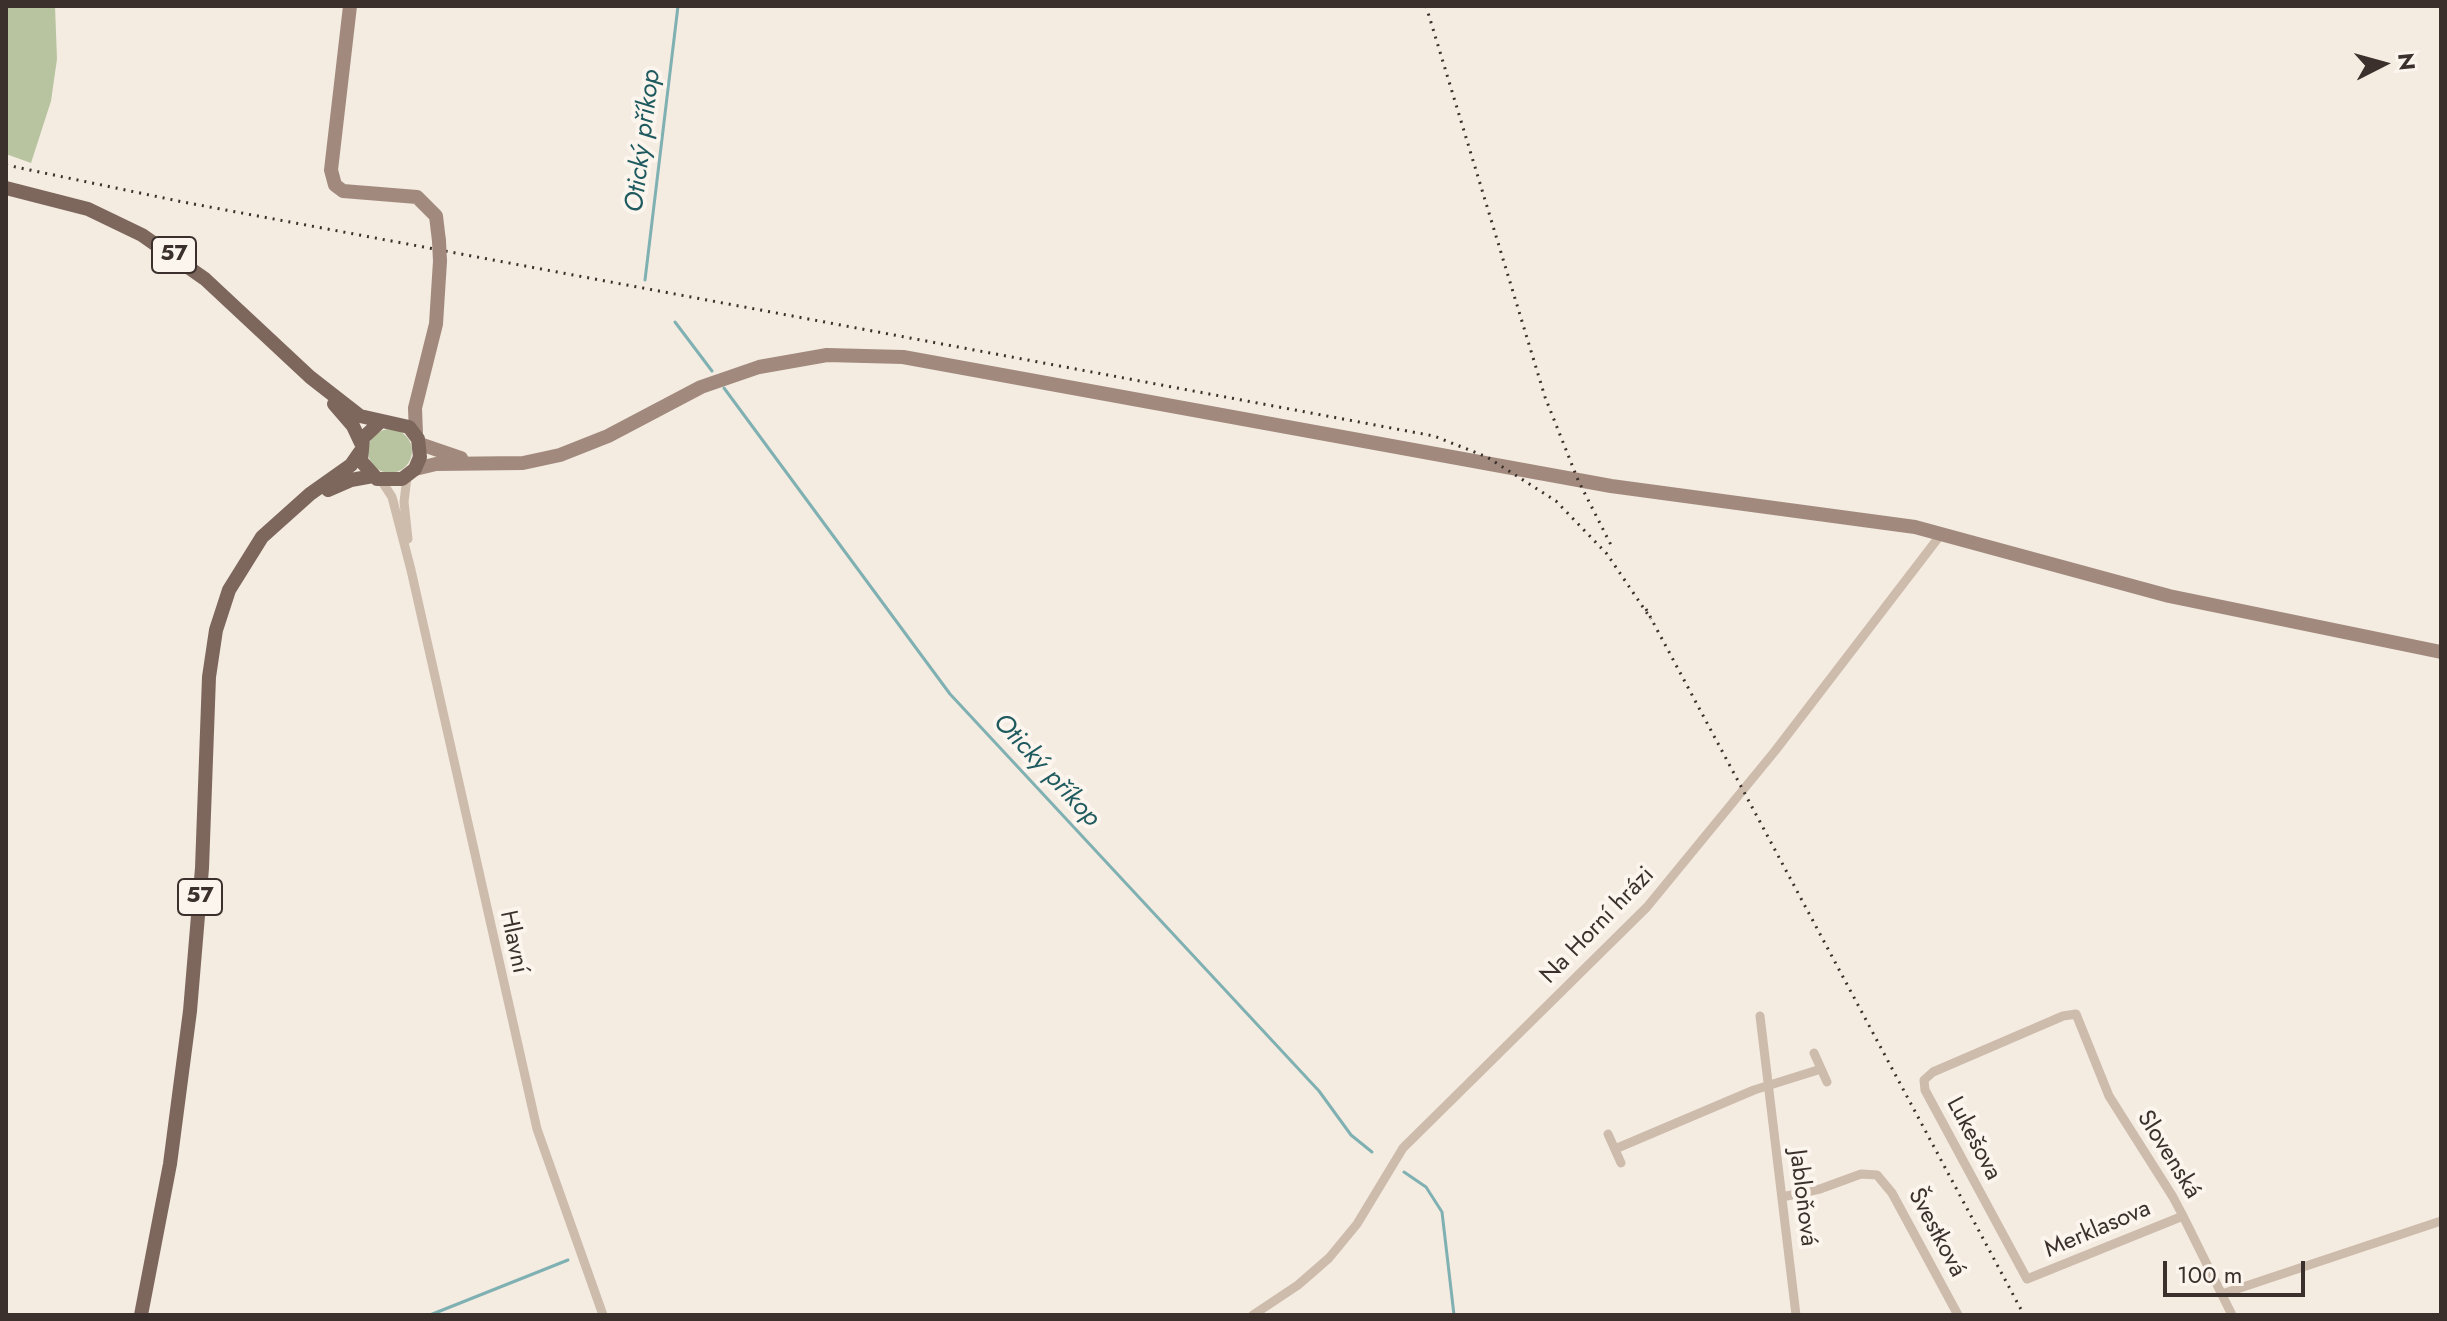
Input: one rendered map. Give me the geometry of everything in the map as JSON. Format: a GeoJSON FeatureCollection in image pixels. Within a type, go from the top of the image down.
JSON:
{"type":"FeatureCollection","features":[{"type":"Feature","properties":{"kind":"main road"},"geometry":{"type":"LineString","coordinates":[[350,6],[331,170],[335,185],[343,191],[417,197],[436,216],[440,261],[436,324],[414,416],[420,457],[411,473]]}},
{"type":"Feature","properties":{"kind":"main road","name":"57"},"geometry":{"type":"LineString","coordinates":[[6,188],[88,209],[157,244],[205,279],[310,377],[360,416],[404,424],[418,439]]}},
{"type":"Feature","properties":{"kind":"main road"},"geometry":{"type":"LineString","coordinates":[[411,473],[436,464],[500,465],[541,460],[574,450],[701,387],[759,367],[827,355],[878,355],[933,362],[1611,486],[1891,523],[1942,533],[2169,596],[2441,652]]}},
{"type":"Feature","properties":{"kind":"main road","name":"57"},"geometry":{"type":"LineString","coordinates":[[310,377],[353,426],[363,466],[377,478]]}},
{"type":"Feature","properties":{"kind":"main road"},"geometry":{"type":"LineString","coordinates":[[385,422],[409,406],[420,386]]}},
{"type":"Feature","properties":{"kind":"main road","name":"57"},"geometry":{"type":"LineString","coordinates":[[141,1315],[170,1164],[192,999],[213,642],[224,602],[242,565],[269,530],[344,471],[368,430],[385,422]]}},
{"type":"Feature","properties":{"kind":"main road"},"geometry":{"type":"LineString","coordinates":[[418,439],[449,456],[500,465]]}},
{"type":"Feature","properties":{"kind":"main road","name":"57"},"geometry":{"type":"LineString","coordinates":[[299,504],[351,480],[377,478],[392,482],[411,473]]}},
{"type":"Feature","properties":{"kind":"street","name":"Hlavní"},"geometry":{"type":"LineString","coordinates":[[411,473],[404,502],[411,570]]}},
{"type":"Feature","properties":{"kind":"street","name":"Hlavní"},"geometry":{"type":"LineString","coordinates":[[377,478],[392,497],[411,570],[521,1069],[555,1185],[603,1315]]}},
{"type":"Feature","properties":{"kind":"street","name":"Na Horní hrázi"},"geometry":{"type":"LineString","coordinates":[[1253,1315],[1298,1285],[1329,1258],[1357,1224],[1403,1148],[1647,907],[1775,751],[1942,533]]}},
{"type":"Feature","properties":{"kind":"street","name":"Slovenská"},"geometry":{"type":"LineString","coordinates":[[2076,1014],[2109,1096],[2183,1216],[2232,1315]]}},
{"type":"Feature","properties":{"kind":"street","name":"Lukešova"},"geometry":{"type":"LineString","coordinates":[[2027,1279],[1925,1090],[1924,1080],[1976,1053],[2076,1014]]}},
{"type":"Feature","properties":{"kind":"street","name":"Jabloňová"},"geometry":{"type":"LineString","coordinates":[[1760,1016],[1796,1315]]}},
{"type":"Feature","properties":{"kind":"street"},"geometry":{"type":"LineString","coordinates":[[1814,1053],[1827,1082]]}},
{"type":"Feature","properties":{"kind":"street"},"geometry":{"type":"LineString","coordinates":[[1615,1149],[1768,1086],[1821,1069]]}},
{"type":"Feature","properties":{"kind":"street"},"geometry":{"type":"LineString","coordinates":[[1608,1134],[1621,1163]]}},
{"type":"Feature","properties":{"kind":"street","name":"Švestková"},"geometry":{"type":"LineString","coordinates":[[1782,1197],[1820,1189],[1861,1174],[1877,1175],[1892,1193],[1958,1315]]}},
{"type":"Feature","properties":{"kind":"street","name":"Merklasova"},"geometry":{"type":"LineString","coordinates":[[2027,1279],[2183,1216]]}},
{"type":"Feature","properties":{"kind":"street"},"geometry":{"type":"LineString","coordinates":[[2222,1294],[2441,1221]]}},
{"type":"Feature","properties":{"kind":"green space"},"geometry":{"type":"Polygon","coordinates":[[[6,6],[55,6],[57,59],[51,101],[31,163],[6,154],[6,6]]]}},
{"type":"Feature","properties":{"kind":"green space"},"geometry":{"type":"Polygon","coordinates":[[[390,429],[406,435],[412,451],[406,467],[390,473],[374,467],[368,451],[374,435],[390,429]]]}},
{"type":"Feature","properties":{"kind":"waterway","name":"Otický příkop"},"geometry":{"type":"LineString","coordinates":[[645,280],[678,6]]}},
{"type":"Feature","properties":{"kind":"waterway","name":"Otický příkop"},"geometry":{"type":"LineString","coordinates":[[675,322],[712,371]]}},
{"type":"Feature","properties":{"kind":"waterway","name":"Otický příkop"},"geometry":{"type":"LineString","coordinates":[[724,388],[950,694],[1319,1091],[1351,1135],[1372,1152]]}},
{"type":"Feature","properties":{"kind":"waterway","name":"Otický příkop"},"geometry":{"type":"LineString","coordinates":[[1404,1172],[1426,1187],[1442,1212],[1454,1315]]}},
{"type":"Feature","properties":{"kind":"waterway"},"geometry":{"type":"LineString","coordinates":[[430,1315],[568,1260]]}},
{"type":"Feature","properties":{"kind":"railway"},"geometry":{"type":"LineString","coordinates":[[1426,6],[1545,397],[1578,480],[1613,549]]}},
{"type":"Feature","properties":{"kind":"railway"},"geometry":{"type":"LineString","coordinates":[[6,165],[183,202],[1434,436],[1487,457],[1556,501],[1607,554],[1651,619]]}},
{"type":"Feature","properties":{"kind":"railway"},"geometry":{"type":"LineString","coordinates":[[1646,609],[2024,1315]]}}]}
